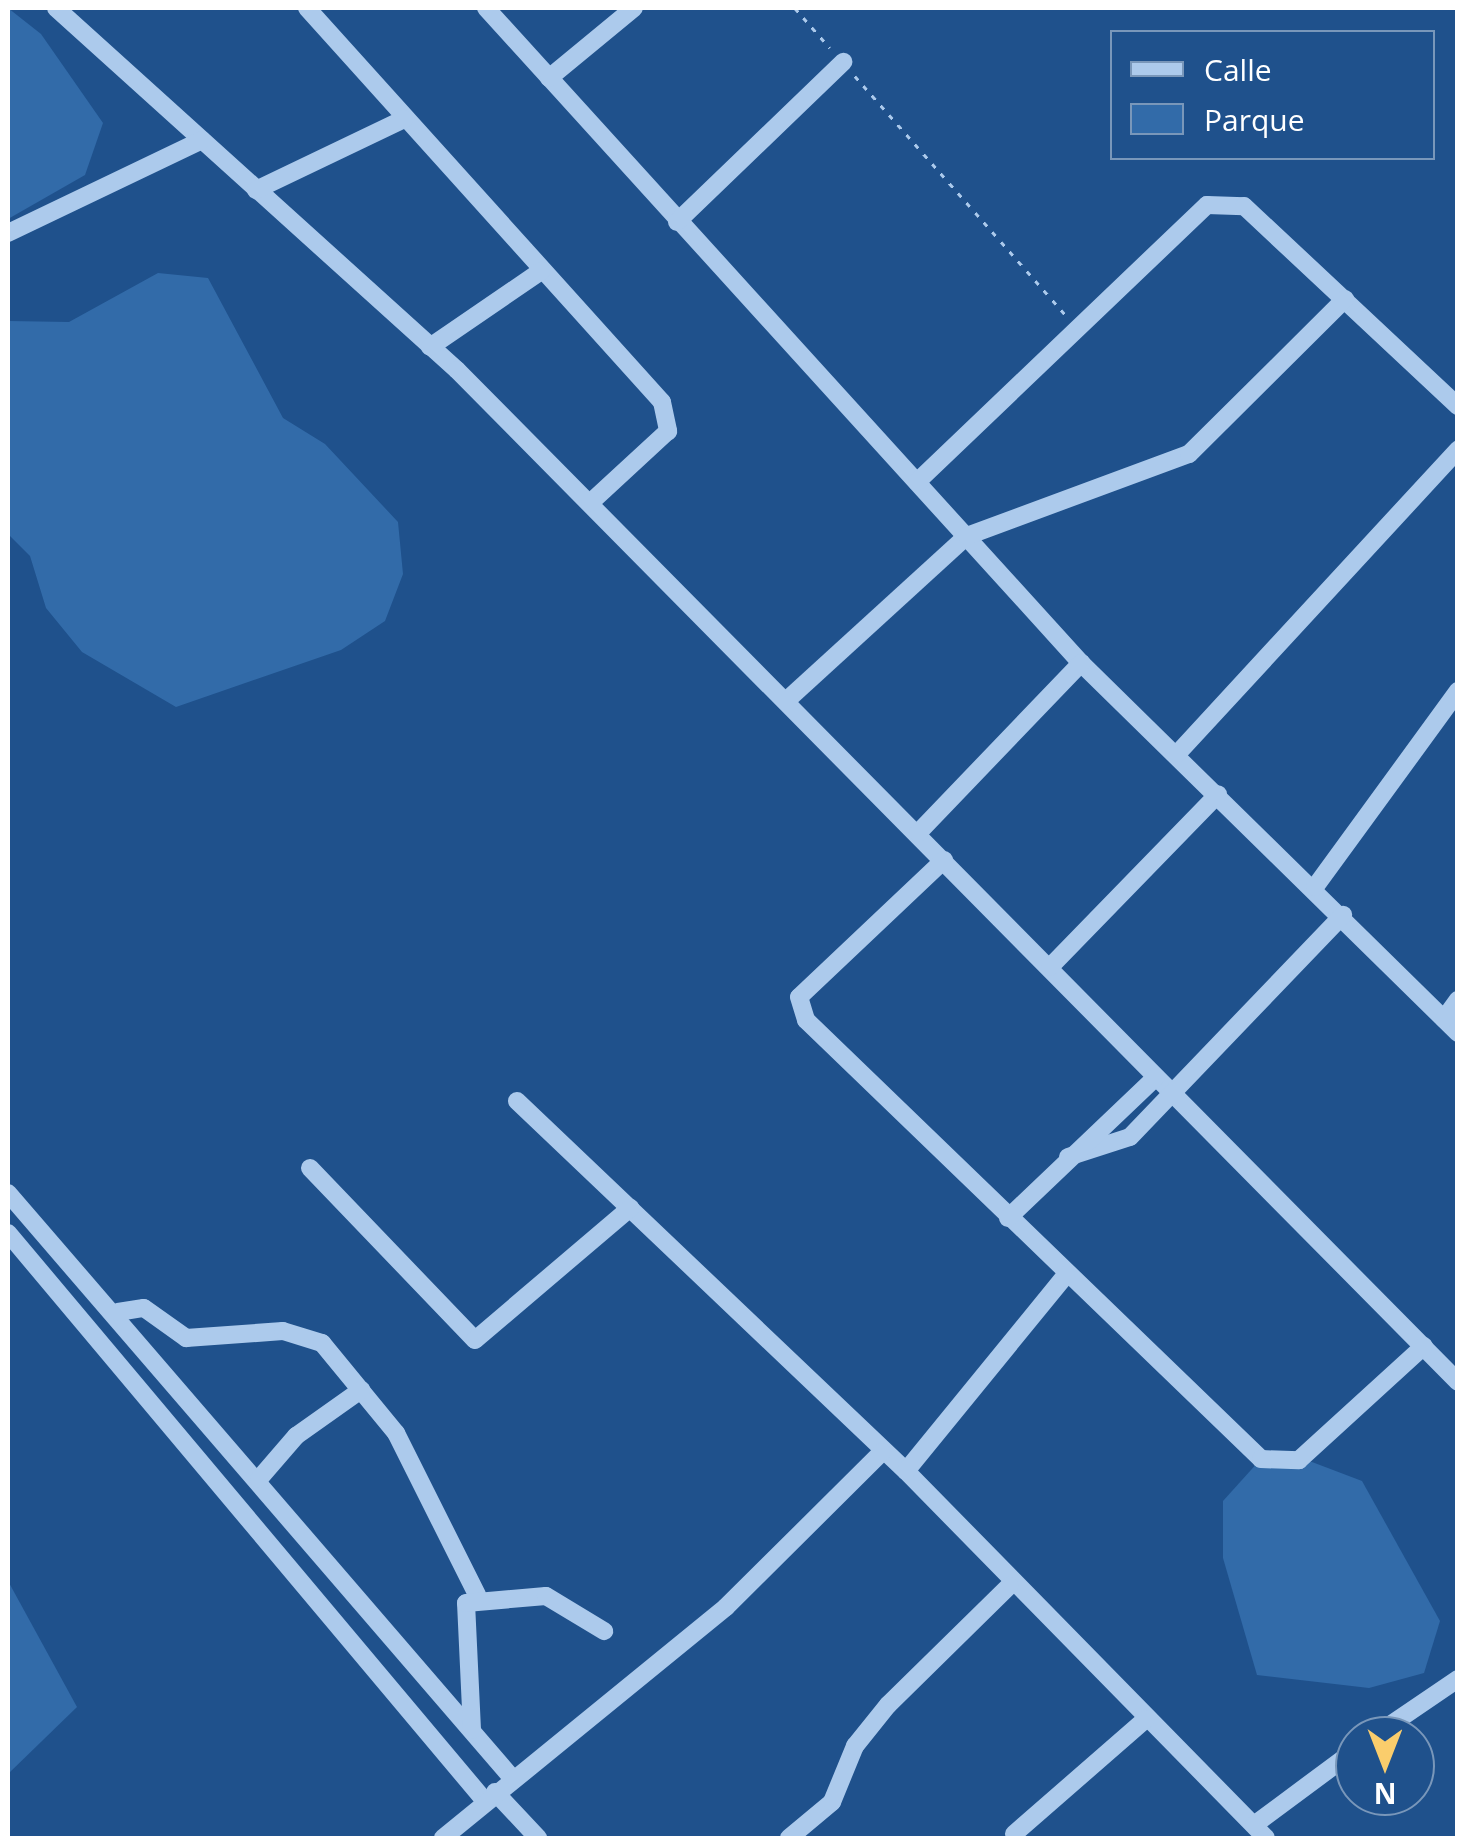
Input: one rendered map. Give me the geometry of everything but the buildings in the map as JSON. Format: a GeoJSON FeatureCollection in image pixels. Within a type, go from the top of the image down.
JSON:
{"type":"FeatureCollection","features":[{"type":"Feature","properties":{"kind":"street"},"geometry":{"type":"LineString","coordinates":[[307,8],[670,416],[658,445],[590,503]]}},
{"type":"Feature","properties":{"kind":"street"},"geometry":{"type":"LineString","coordinates":[[486,8],[1081,662],[1343,915],[1451,1026]]}},
{"type":"Feature","properties":{"kind":"street"},"geometry":{"type":"LineString","coordinates":[[549,78],[634,8]]}},
{"type":"Feature","properties":{"kind":"street"},"geometry":{"type":"LineString","coordinates":[[60,9],[430,347],[590,503],[1458,1382]]}},
{"type":"Feature","properties":{"kind":"street"},"geometry":{"type":"LineString","coordinates":[[677,222],[843,62]]}},
{"type":"Feature","properties":{"kind":"street"},"geometry":{"type":"LineString","coordinates":[[256,190],[404,119]]}},
{"type":"Feature","properties":{"kind":"street"},"geometry":{"type":"LineString","coordinates":[[8,233],[202,140]]}},
{"type":"Feature","properties":{"kind":"street"},"geometry":{"type":"LineString","coordinates":[[917,482],[1207,205],[1244,206],[1458,406]]}},
{"type":"Feature","properties":{"kind":"street"},"geometry":{"type":"LineString","coordinates":[[430,347],[542,270]]}},
{"type":"Feature","properties":{"kind":"street"},"geometry":{"type":"LineString","coordinates":[[786,701],[967,536],[1189,454],[1345,299]]}},
{"type":"Feature","properties":{"kind":"street"},"geometry":{"type":"LineString","coordinates":[[1178,753],[1458,450]]}},
{"type":"Feature","properties":{"kind":"street"},"geometry":{"type":"LineString","coordinates":[[918,833],[1081,662]]}},
{"type":"Feature","properties":{"kind":"street"},"geometry":{"type":"LineString","coordinates":[[1314,888],[1458,692]]}},
{"type":"Feature","properties":{"kind":"street"},"geometry":{"type":"LineString","coordinates":[[1050,966],[1218,794]]}},
{"type":"Feature","properties":{"kind":"street"},"geometry":{"type":"LineString","coordinates":[[944,860],[799,997],[798,1010],[1066,1275],[1262,1460],[1280,1466],[1299,1460],[1424,1346]]}},
{"type":"Feature","properties":{"kind":"street"},"geometry":{"type":"LineString","coordinates":[[1068,1156],[1130,1137],[1175,1097],[1343,915]]}},
{"type":"Feature","properties":{"kind":"street"},"geometry":{"type":"LineString","coordinates":[[1451,1026],[1458,1000]]}},
{"type":"Feature","properties":{"kind":"street"},"geometry":{"type":"LineString","coordinates":[[1008,1218],[1068,1156],[1156,1077]]}},
{"type":"Feature","properties":{"kind":"street"},"geometry":{"type":"LineString","coordinates":[[517,1101],[906,1471],[1009,1586],[1262,1835],[1335,1768]]}},
{"type":"Feature","properties":{"kind":"street"},"geometry":{"type":"LineString","coordinates":[[310,1168],[476,1340],[630,1208]]}},
{"type":"Feature","properties":{"kind":"street"},"geometry":{"type":"LineString","coordinates":[[8,1192],[118,1312],[512,1778]]}},
{"type":"Feature","properties":{"kind":"street"},"geometry":{"type":"LineString","coordinates":[[8,1233],[490,1796],[538,1838]]}},
{"type":"Feature","properties":{"kind":"street"},"geometry":{"type":"LineString","coordinates":[[906,1471],[1066,1275]]}},
{"type":"Feature","properties":{"kind":"street"},"geometry":{"type":"LineString","coordinates":[[118,1312],[144,1308],[186,1338],[284,1331],[322,1343],[396,1432],[477,1596]]}},
{"type":"Feature","properties":{"kind":"street"},"geometry":{"type":"LineString","coordinates":[[259,1479],[296,1436],[361,1390]]}},
{"type":"Feature","properties":{"kind":"street"},"geometry":{"type":"LineString","coordinates":[[443,1838],[726,1607],[882,1452]]}},
{"type":"Feature","properties":{"kind":"street"},"geometry":{"type":"LineString","coordinates":[[789,1838],[832,1802],[855,1746],[888,1705],[1009,1586]]}},
{"type":"Feature","properties":{"kind":"street"},"geometry":{"type":"LineString","coordinates":[[477,1596],[546,1596],[604,1630]]}},
{"type":"Feature","properties":{"kind":"street"},"geometry":{"type":"LineString","coordinates":[[472,1731],[462,1615],[477,1596]]}},
{"type":"Feature","properties":{"kind":"street"},"geometry":{"type":"LineString","coordinates":[[1403,1716],[1458,1679]]}},
{"type":"Feature","properties":{"kind":"street"},"geometry":{"type":"LineString","coordinates":[[1014,1834],[1146,1720]]}},
{"type":"Feature","properties":{"kind":"path"},"geometry":{"type":"LineString","coordinates":[[795,8],[1079,330]]}},
{"type":"Feature","properties":{"kind":"green space"},"geometry":{"type":"Polygon","coordinates":[[[8,8],[41,34],[103,123],[85,175],[8,219],[8,8]]]}},
{"type":"Feature","properties":{"kind":"green space"},"geometry":{"type":"Polygon","coordinates":[[[158,273],[208,278],[283,418],[325,444],[398,522],[403,574],[385,621],[341,650],[176,707],[82,652],[46,608],[30,556],[8,534],[8,321],[69,322],[158,273]]]}},
{"type":"Feature","properties":{"kind":"green space"},"geometry":{"type":"Polygon","coordinates":[[[1260,1460],[1312,1462],[1362,1481],[1440,1621],[1424,1673],[1369,1688],[1257,1675],[1223,1558],[1223,1501],[1260,1460]]]}},
{"type":"Feature","properties":{"kind":"green space"},"geometry":{"type":"Polygon","coordinates":[[[8,1581],[77,1707],[8,1774],[8,1581]]]}}]}
